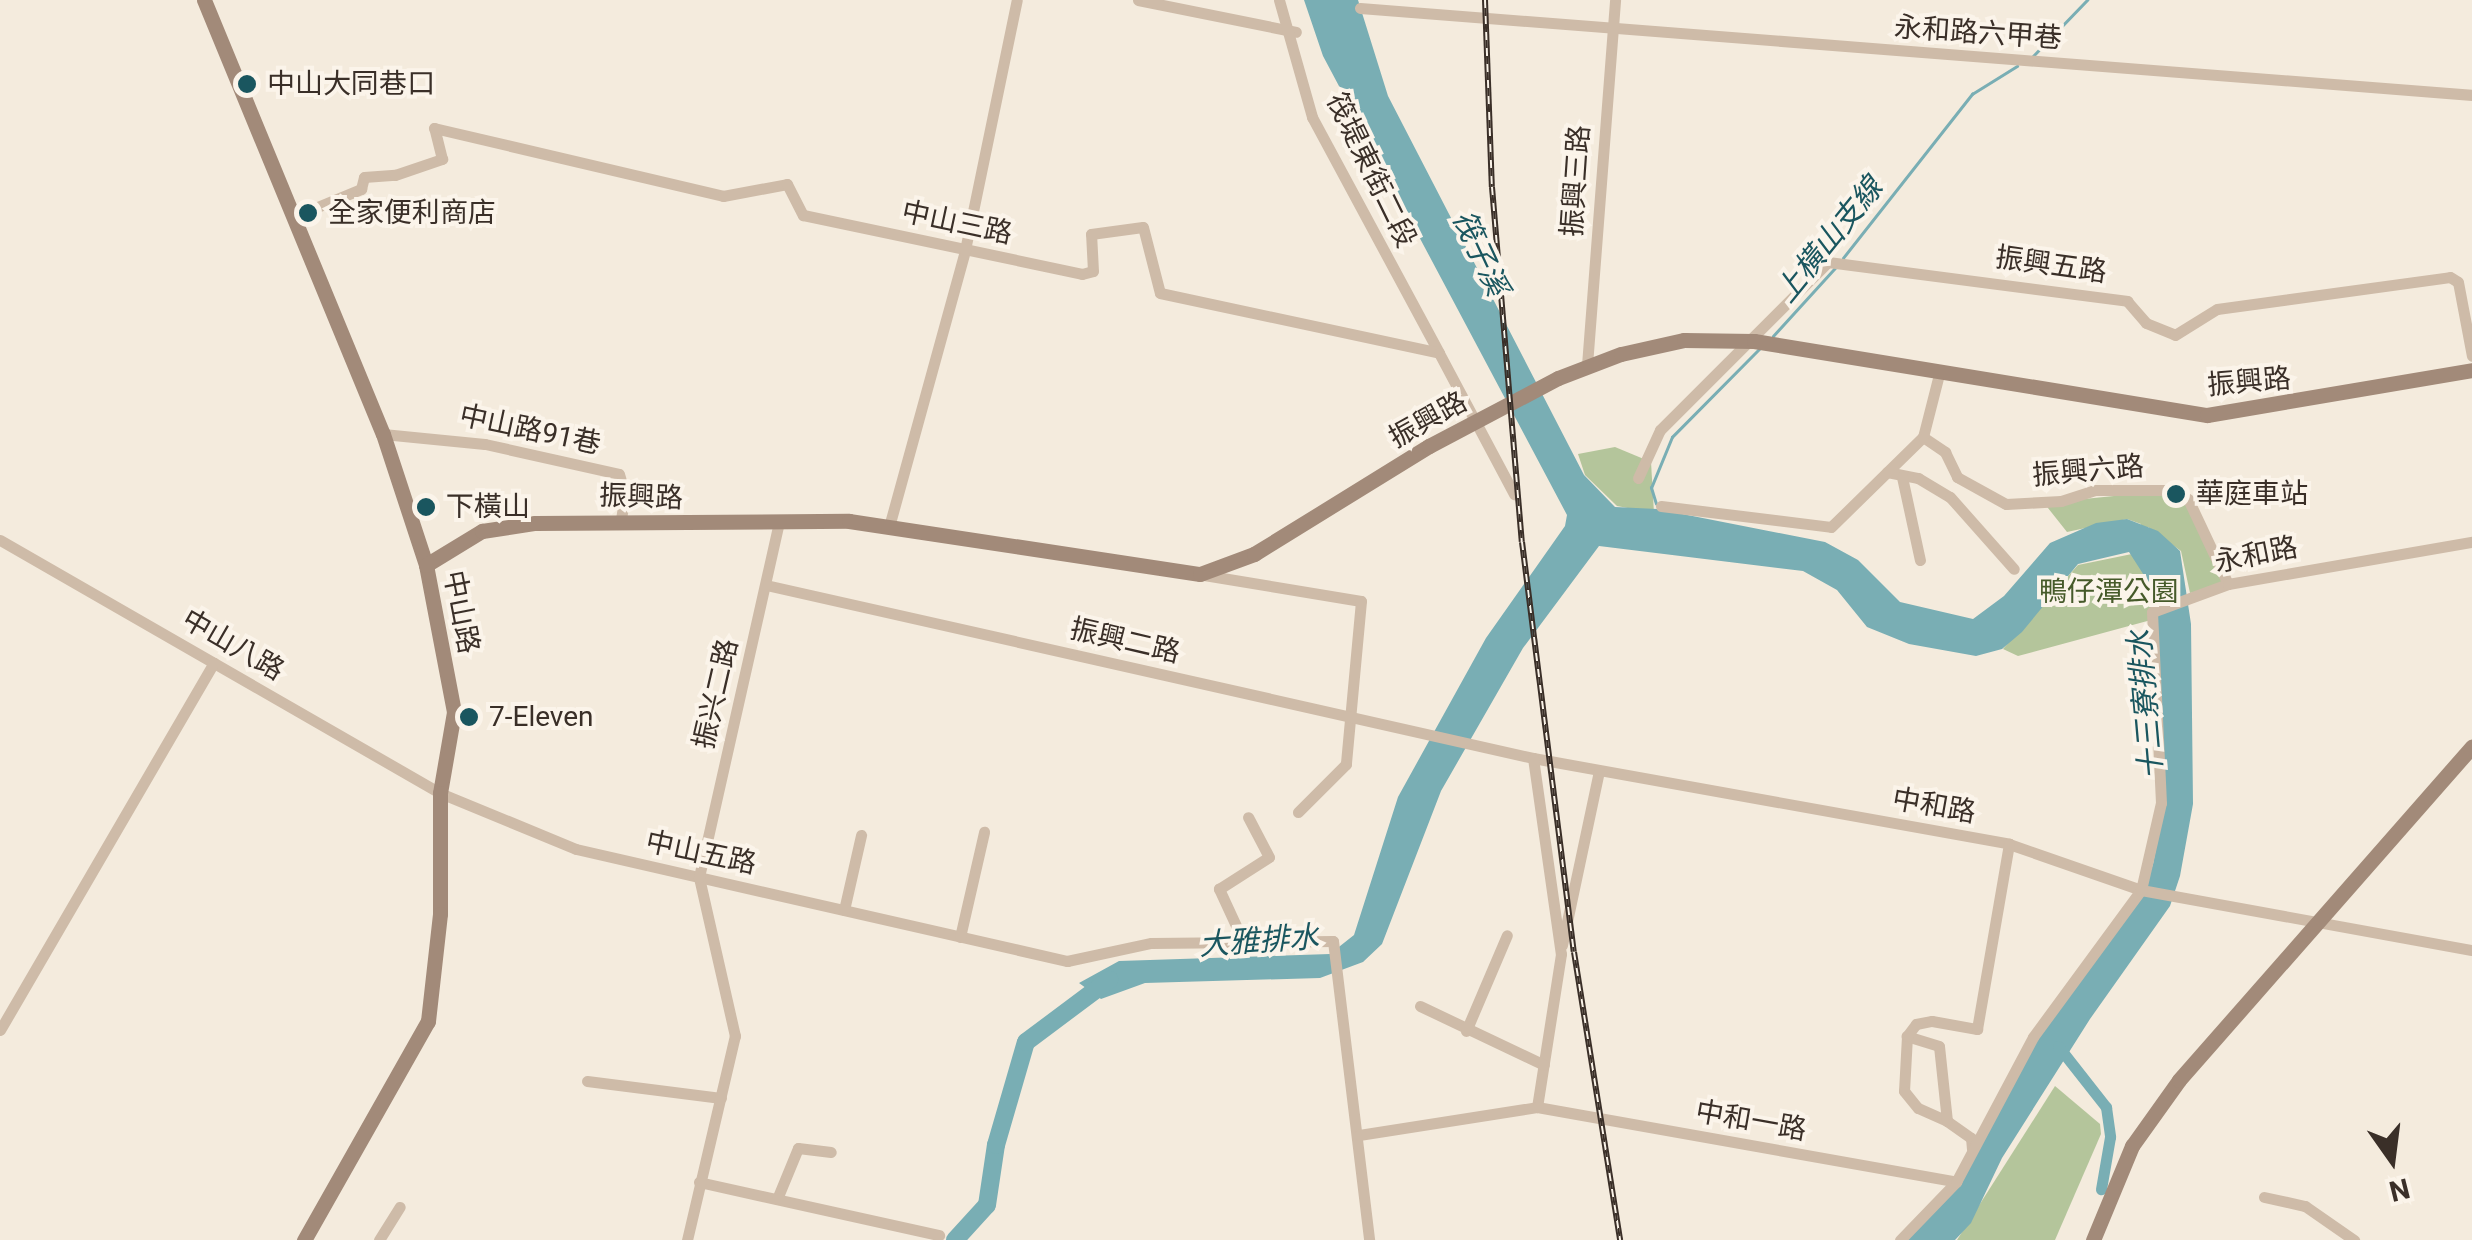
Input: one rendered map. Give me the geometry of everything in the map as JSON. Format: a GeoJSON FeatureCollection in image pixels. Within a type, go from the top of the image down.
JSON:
{"type":"FeatureCollection","features":[{"type":"Feature","properties":{"kind":"street","name":"中山路"},"geometry":{"type":"LineString","coordinates":[[204,0],[383,434],[426,565],[454,712],[440,793],[440,914],[428,1021],[304,1240]]}},
{"type":"Feature","properties":{"kind":"street"},"geometry":{"type":"LineString","coordinates":[[890,523],[966,250],[1017,0]]}},
{"type":"Feature","properties":{"kind":"street"},"geometry":{"type":"LineString","coordinates":[[1138,0],[1291,33]]}},
{"type":"Feature","properties":{"kind":"street","name":"筏堤東街二段"},"geometry":{"type":"LineString","coordinates":[[1279,0],[1312,117],[1439,352]]}},
{"type":"Feature","properties":{"kind":"street","name":"振興三路"},"geometry":{"type":"LineString","coordinates":[[1587,365],[1614,0]]}},
{"type":"Feature","properties":{"kind":"street","name":"永和路六甲巷"},"geometry":{"type":"LineString","coordinates":[[1360,8],[1405,6],[1612,30],[2472,95]]}},
{"type":"Feature","properties":{"kind":"street","name":"中山三路"},"geometry":{"type":"LineString","coordinates":[[293,216],[361,189],[364,177],[396,175],[442,159],[434,128],[723,196],[786,184],[802,215],[1082,274],[1093,272],[1091,234],[1143,227],[1160,293],[1439,352]]}},
{"type":"Feature","properties":{"kind":"street","name":"振興五路"},"geometry":{"type":"LineString","coordinates":[[1638,478],[1660,430],[1754,341],[1828,262],[2127,301],[2146,323],[2175,335],[2217,309],[2450,276],[2458,282],[2472,356]]}},
{"type":"Feature","properties":{"kind":"street","name":"振興路"},"geometry":{"type":"LineString","coordinates":[[426,565],[482,531],[621,519],[890,523],[1200,574],[1254,554],[1477,421],[1587,365],[1684,340],[1754,341],[2207,415],[2472,370]]}},
{"type":"Feature","properties":{"kind":"street"},"geometry":{"type":"LineString","coordinates":[[1439,352],[1514,494]]}},
{"type":"Feature","properties":{"kind":"street"},"geometry":{"type":"LineString","coordinates":[[1660,506],[1831,527],[1924,437],[1938,374]]}},
{"type":"Feature","properties":{"kind":"street","name":"中山路91巷"},"geometry":{"type":"LineString","coordinates":[[383,434],[484,444],[619,474],[621,519]]}},
{"type":"Feature","properties":{"kind":"street","name":"振興六路"},"geometry":{"type":"LineString","coordinates":[[1924,437],[1945,452],[1958,477],[2006,504],[2060,501],[2094,490],[2164,490],[2188,500],[2228,584]]}},
{"type":"Feature","properties":{"kind":"street"},"geometry":{"type":"LineString","coordinates":[[1887,472],[1950,498],[2014,569]]}},
{"type":"Feature","properties":{"kind":"street"},"geometry":{"type":"LineString","coordinates":[[1902,476],[1920,560]]}},
{"type":"Feature","properties":{"kind":"street","name":"振兴二路"},"geometry":{"type":"LineString","coordinates":[[700,877],[779,522]]}},
{"type":"Feature","properties":{"kind":"street","name":"中山八路"},"geometry":{"type":"LineString","coordinates":[[0,540],[440,793]]}},
{"type":"Feature","properties":{"kind":"street","name":"永和路"},"geometry":{"type":"LineString","coordinates":[[2143,891],[2161,803],[2152,612],[2191,594],[2228,584],[2472,542]]}},
{"type":"Feature","properties":{"kind":"street"},"geometry":{"type":"LineString","coordinates":[[1200,574],[1361,601],[1346,716],[1346,764],[1298,812]]}},
{"type":"Feature","properties":{"kind":"street","name":"振興二路"},"geometry":{"type":"LineString","coordinates":[[766,585],[1472,744]]}},
{"type":"Feature","properties":{"kind":"street"},"geometry":{"type":"LineString","coordinates":[[0,1030],[214,663]]}},
{"type":"Feature","properties":{"kind":"street","name":"中和路"},"geometry":{"type":"LineString","coordinates":[[1472,744],[1599,771],[2009,844],[2143,891],[2321,919]]}},
{"type":"Feature","properties":{"kind":"street"},"geometry":{"type":"LineString","coordinates":[[2093,1240],[2132,1146],[2179,1080],[2472,746]]}},
{"type":"Feature","properties":{"kind":"street"},"geometry":{"type":"LineString","coordinates":[[1532,758],[1560,954]]}},
{"type":"Feature","properties":{"kind":"street"},"geometry":{"type":"LineString","coordinates":[[1369,1240],[1359,1135],[1537,1107],[1560,954],[1599,771]]}},
{"type":"Feature","properties":{"kind":"street","name":"中山五路"},"geometry":{"type":"LineString","coordinates":[[440,793],[576,848],[1067,961],[1151,943],[1333,942],[1341,978],[1359,1135]]}},
{"type":"Feature","properties":{"kind":"street"},"geometry":{"type":"LineString","coordinates":[[1244,943],[1219,889],[1269,857],[1248,817]]}},
{"type":"Feature","properties":{"kind":"street"},"geometry":{"type":"LineString","coordinates":[[960,936],[984,832]]}},
{"type":"Feature","properties":{"kind":"street"},"geometry":{"type":"LineString","coordinates":[[844,910],[861,834]]}},
{"type":"Feature","properties":{"kind":"street"},"geometry":{"type":"LineString","coordinates":[[1972,1148],[1971,1138],[1918,1108],[1904,1091],[1907,1036],[1916,1024],[1932,1021],[1977,1029],[2009,844]]}},
{"type":"Feature","properties":{"kind":"street"},"geometry":{"type":"LineString","coordinates":[[687,1240],[735,1036],[700,877]]}},
{"type":"Feature","properties":{"kind":"street"},"geometry":{"type":"LineString","coordinates":[[1900,1240],[1956,1182],[2034,1037],[2143,891]]}},
{"type":"Feature","properties":{"kind":"street"},"geometry":{"type":"LineString","coordinates":[[2321,919],[2472,950]]}},
{"type":"Feature","properties":{"kind":"street"},"geometry":{"type":"LineString","coordinates":[[1466,1030],[1506,934]]}},
{"type":"Feature","properties":{"kind":"street"},"geometry":{"type":"LineString","coordinates":[[1420,1006],[1544,1065]]}},
{"type":"Feature","properties":{"kind":"street"},"geometry":{"type":"LineString","coordinates":[[1907,1036],[1939,1046],[1947,1121]]}},
{"type":"Feature","properties":{"kind":"street"},"geometry":{"type":"LineString","coordinates":[[587,1081],[721,1098]]}},
{"type":"Feature","properties":{"kind":"street","name":"中和一路"},"geometry":{"type":"LineString","coordinates":[[1537,1107],[1956,1182]]}},
{"type":"Feature","properties":{"kind":"street"},"geometry":{"type":"LineString","coordinates":[[778,1199],[798,1148],[830,1152]]}},
{"type":"Feature","properties":{"kind":"street"},"geometry":{"type":"LineString","coordinates":[[699,1182],[938,1235]]}},
{"type":"Feature","properties":{"kind":"street"},"geometry":{"type":"LineString","coordinates":[[2264,1197],[2306,1206],[2354,1240]]}},
{"type":"Feature","properties":{"kind":"street"},"geometry":{"type":"LineString","coordinates":[[379,1240],[400,1207]]}},
{"type":"Feature","properties":{"kind":"green space"},"geometry":{"type":"Polygon","coordinates":[[[1615,447],[1651,462],[1654,513],[1617,506],[1585,475],[1578,454],[1615,447]]]}},
{"type":"Feature","properties":{"kind":"green space","name":"鴨仔潭公園"},"geometry":{"type":"Polygon","coordinates":[[[2164,491],[2188,500],[2227,584],[2190,593],[2181,551],[2148,527],[2138,558],[2156,594],[2151,620],[2018,656],[2003,649],[2078,565],[2132,554],[2141,524],[2127,519],[2067,532],[2044,503],[2164,491]]]}},
{"type":"Feature","properties":{"kind":"green space"},"geometry":{"type":"Polygon","coordinates":[[[2055,1086],[2100,1124],[2101,1134],[2055,1240],[1957,1240],[2055,1086]]]}},
{"type":"Feature","properties":{"kind":"water"},"geometry":{"type":"Polygon","coordinates":[[[1304,0],[1358,0],[1388,96],[1584,475],[1615,507],[1657,509],[1825,542],[1858,560],[1900,602],[1973,619],[2004,596],[2050,543],[2096,523],[2127,519],[2158,531],[2180,551],[2191,624],[2193,804],[2180,876],[2170,906],[2090,1019],[2002,1158],[1971,1223],[1955,1240],[1906,1240],[1959,1184],[2036,1039],[2142,898],[2153,864],[2165,802],[2156,594],[2129,552],[2078,564],[2022,632],[2002,649],[1976,656],[1909,644],[1867,627],[1837,590],[1803,571],[1599,546],[1523,648],[1441,791],[1382,944],[1363,962],[1320,978],[1145,983],[1101,999],[1079,983],[1119,961],[1330,954],[1354,935],[1398,797],[1486,638],[1565,526],[1567,515],[1323,56],[1304,0]]]}},
{"type":"Feature","properties":{"kind":"waterway","name":"上橫山支線"},"geometry":{"type":"LineString","coordinates":[[2033,56],[2087,0]]}},
{"type":"Feature","properties":{"kind":"waterway","name":"上橫山支線"},"geometry":{"type":"LineString","coordinates":[[1843,258],[1972,94],[2017,66]]}},
{"type":"Feature","properties":{"kind":"waterway","name":"上橫山支線"},"geometry":{"type":"LineString","coordinates":[[1773,336],[1835,268]]}},
{"type":"Feature","properties":{"kind":"waterway","name":"上橫山支線"},"geometry":{"type":"LineString","coordinates":[[1656,504],[1651,488],[1672,437],[1760,348]]}},
{"type":"Feature","properties":{"kind":"waterway","name":"大雅排水"},"geometry":{"type":"LineString","coordinates":[[955,1240],[987,1205],[996,1145],[1026,1042],[1109,980]]}},
{"type":"Feature","properties":{"kind":"waterway"},"geometry":{"type":"LineString","coordinates":[[2058,1046],[2106,1107],[2110,1137],[2101,1189]]}},
{"type":"Feature","properties":{"kind":"railway"},"geometry":{"type":"LineString","coordinates":[[1485,0],[1492,187],[1522,542],[1574,952],[1620,1240]]}},
{"type":"Feature","properties":{"kind":"place","name":"中山大同巷口"},"geometry":{"type":"Point","coordinates":[247,84]}},
{"type":"Feature","properties":{"kind":"place","name":"全家便利商店"},"geometry":{"type":"Point","coordinates":[308,213]}},
{"type":"Feature","properties":{"kind":"place","name":"華庭車站"},"geometry":{"type":"Point","coordinates":[2176,494]}},
{"type":"Feature","properties":{"kind":"place","name":"下橫山"},"geometry":{"type":"Point","coordinates":[426,507]}},
{"type":"Feature","properties":{"kind":"place","name":"7-Eleven"},"geometry":{"type":"Point","coordinates":[469,717]}},
{"type":"Feature","properties":{"kind":"water label","name":"筏子溪"},"geometry":{"type":"Point","coordinates":[1480,253]}},
{"type":"Feature","properties":{"kind":"water label","name":"十三寮排水"},"geometry":{"type":"Point","coordinates":[2146,705]}}]}
